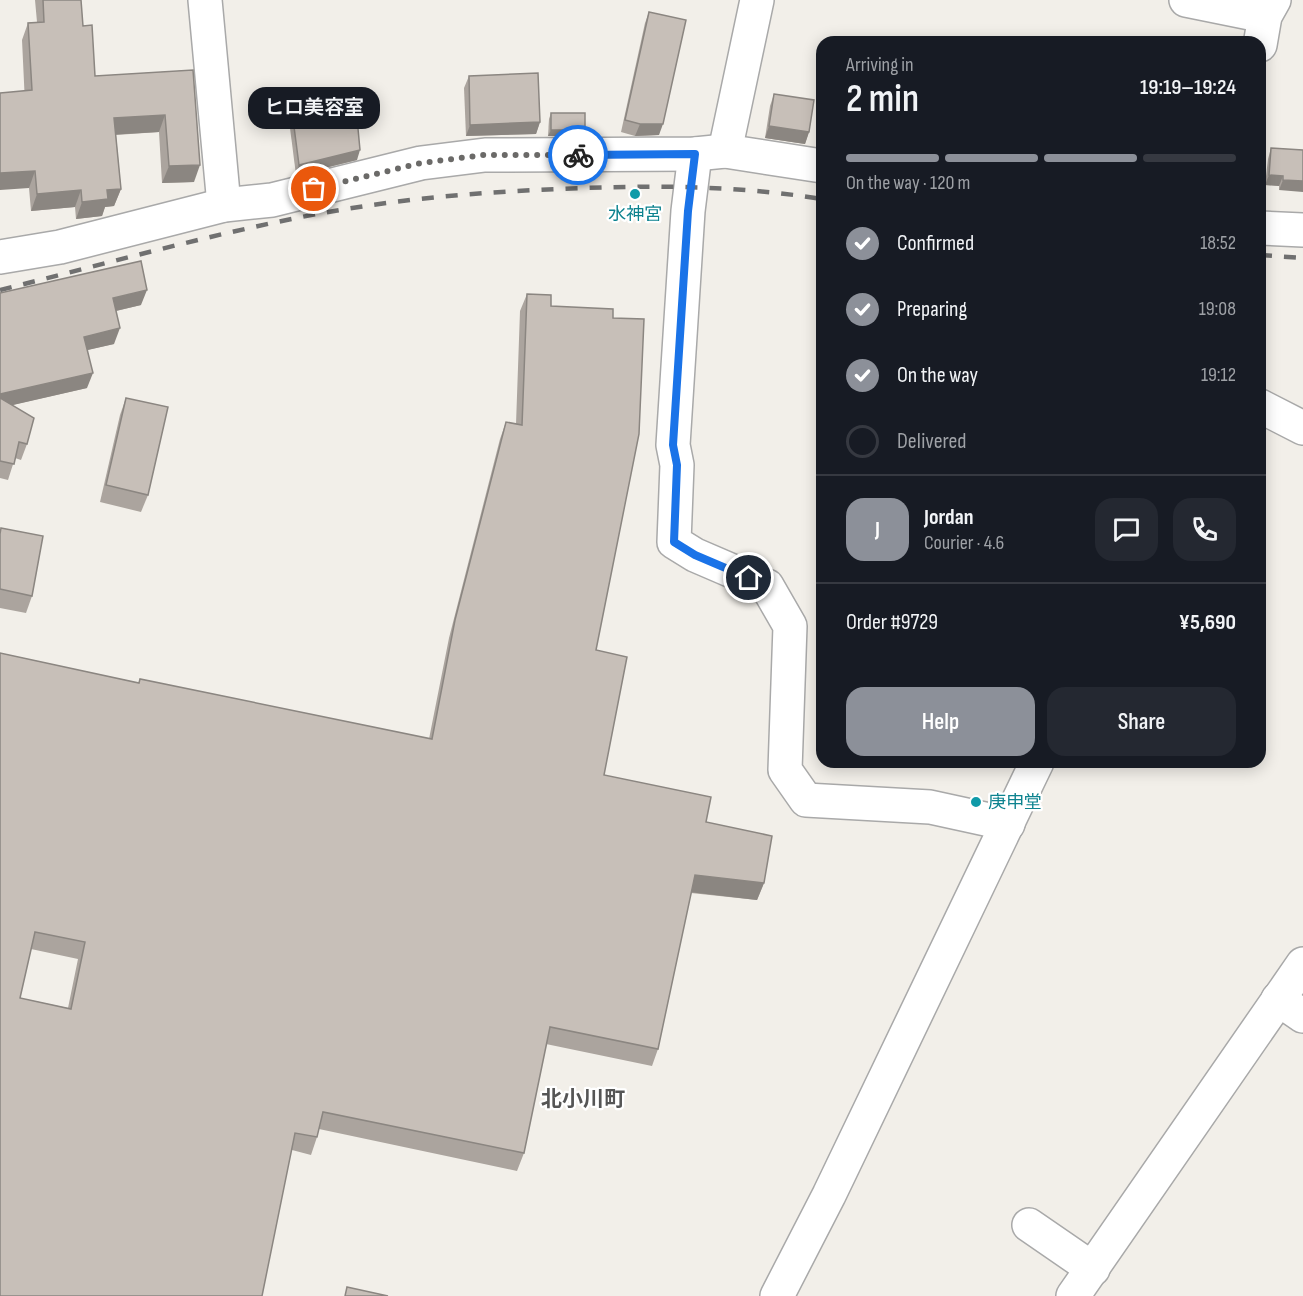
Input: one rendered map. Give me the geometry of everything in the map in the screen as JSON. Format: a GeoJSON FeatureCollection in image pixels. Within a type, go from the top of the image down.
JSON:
{"type":"FeatureCollection","features":[{"type":"Feature","properties":{"kind":"street"},"geometry":{"type":"LineString","coordinates":[[205,0],[224,205]]}},
{"type":"Feature","properties":{"kind":"street"},"geometry":{"type":"LineString","coordinates":[[758,0],[710,152],[688,211],[673,445],[677,465],[674,542],[695,555],[767,586],[790,626],[785,770],[806,800],[930,807],[1008,824]]}},
{"type":"Feature","properties":{"kind":"street"},"geometry":{"type":"LineString","coordinates":[[1186,0],[1266,20]]}},
{"type":"Feature","properties":{"kind":"street"},"geometry":{"type":"LineString","coordinates":[[0,256],[60,247],[224,205],[272,200],[421,163],[484,155],[710,152],[816,165]]}},
{"type":"Feature","properties":{"kind":"street"},"geometry":{"type":"LineString","coordinates":[[1266,228],[1303,230]]}},
{"type":"Feature","properties":{"kind":"street"},"geometry":{"type":"LineString","coordinates":[[1266,409],[1303,428]]}},
{"type":"Feature","properties":{"kind":"street"},"geometry":{"type":"LineString","coordinates":[[777,1296],[829,1195],[922,996],[1034,768]]}},
{"type":"Feature","properties":{"kind":"street"},"geometry":{"type":"LineString","coordinates":[[1073,1296],[1291,1007],[1303,964]]}},
{"type":"Feature","properties":{"kind":"street"},"geometry":{"type":"LineString","coordinates":[[1029,1225],[1094,1269]]}},
{"type":"Feature","properties":{"kind":"building"},"geometry":{"type":"Polygon","coordinates":[[[43,0],[81,0],[83,26],[92,25],[95,76],[193,70],[200,165],[169,166],[165,115],[114,118],[121,189],[107,190],[108,199],[82,202],[81,190],[37,194],[35,171],[0,173],[0,93],[32,90],[28,23],[44,22],[43,0]]]}},
{"type":"Feature","properties":{"kind":"building"},"geometry":{"type":"Polygon","coordinates":[[[649,12],[686,20],[663,124],[640,124],[625,120],[649,12]]]}},
{"type":"Feature","properties":{"kind":"building"},"geometry":{"type":"Polygon","coordinates":[[[538,73],[540,122],[470,125],[469,76],[538,73]]]}},
{"type":"Feature","properties":{"kind":"building"},"geometry":{"type":"Polygon","coordinates":[[[774,94],[814,100],[809,132],[769,126],[774,94]]]}},
{"type":"Feature","properties":{"kind":"building"},"geometry":{"type":"Polygon","coordinates":[[[551,113],[585,113],[585,130],[551,130],[551,113]]]}},
{"type":"Feature","properties":{"kind":"building"},"geometry":{"type":"Polygon","coordinates":[[[324,116],[325,122],[357,118],[360,150],[299,165],[293,119],[324,116]]]}},
{"type":"Feature","properties":{"kind":"building"},"geometry":{"type":"Polygon","coordinates":[[[1271,148],[1303,150],[1303,181],[1283,180],[1283,176],[1269,175],[1271,148]]]}},
{"type":"Feature","properties":{"kind":"building"},"geometry":{"type":"Polygon","coordinates":[[[141,261],[147,290],[113,298],[120,328],[84,337],[93,373],[0,394],[0,293],[141,261]]]}},
{"type":"Feature","properties":{"kind":"building"},"geometry":{"type":"Polygon","coordinates":[[[527,294],[551,295],[551,306],[613,309],[613,318],[644,319],[639,434],[596,650],[627,657],[604,775],[711,797],[706,822],[772,836],[764,883],[695,875],[658,1049],[550,1027],[524,1153],[323,1112],[317,1137],[295,1133],[262,1296],[0,1296],[0,653],[139,683],[140,679],[432,739],[455,620],[506,422],[522,425],[527,294]],[[35,932],[20,998],[71,1009],[85,942],[35,932]]]}},
{"type":"Feature","properties":{"kind":"building"},"geometry":{"type":"Polygon","coordinates":[[[0,398],[34,418],[27,444],[19,442],[14,464],[0,461],[0,398]]]}},
{"type":"Feature","properties":{"kind":"building"},"geometry":{"type":"Polygon","coordinates":[[[126,398],[168,407],[148,495],[106,485],[126,398]]]}},
{"type":"Feature","properties":{"kind":"building"},"geometry":{"type":"Polygon","coordinates":[[[1,528],[43,536],[32,596],[0,589],[1,528]]]}},
{"type":"Feature","properties":{"kind":"building"},"geometry":{"type":"Polygon","coordinates":[[[347,1287],[388,1296],[345,1296],[347,1287]]]}},
{"type":"Feature","properties":{"kind":"railway"},"geometry":{"type":"LineString","coordinates":[[0,290],[238,231],[317,214],[408,200],[530,190],[659,187],[756,191],[816,198]]}},
{"type":"Feature","properties":{"kind":"railway"},"geometry":{"type":"LineString","coordinates":[[1266,255],[1303,258]]}},
{"type":"Feature","properties":{"kind":"way so far"},"geometry":{"type":"LineString","coordinates":[[314,189],[421,163],[484,155],[578,155]]}},
{"type":"Feature","properties":{"kind":"place","name":"ヒロ美容室"},"geometry":{"type":"Point","coordinates":[314,189]}},
{"type":"Feature","properties":{"kind":"place","name":"水神宮"},"geometry":{"type":"Point","coordinates":[635,194]}},
{"type":"Feature","properties":{"kind":"place","name":"庚申堂"},"geometry":{"type":"Point","coordinates":[976,802]}},
{"type":"Feature","properties":{"kind":"district","name":"北小川町"},"geometry":{"type":"Point","coordinates":[583,1099]}},
{"type":"Feature","properties":{"kind":"route"},"geometry":{"type":"LineString","coordinates":[[578,155],[695,154],[693,186],[688,211],[673,445],[677,465],[674,542],[695,555],[749,578]]}}]}
